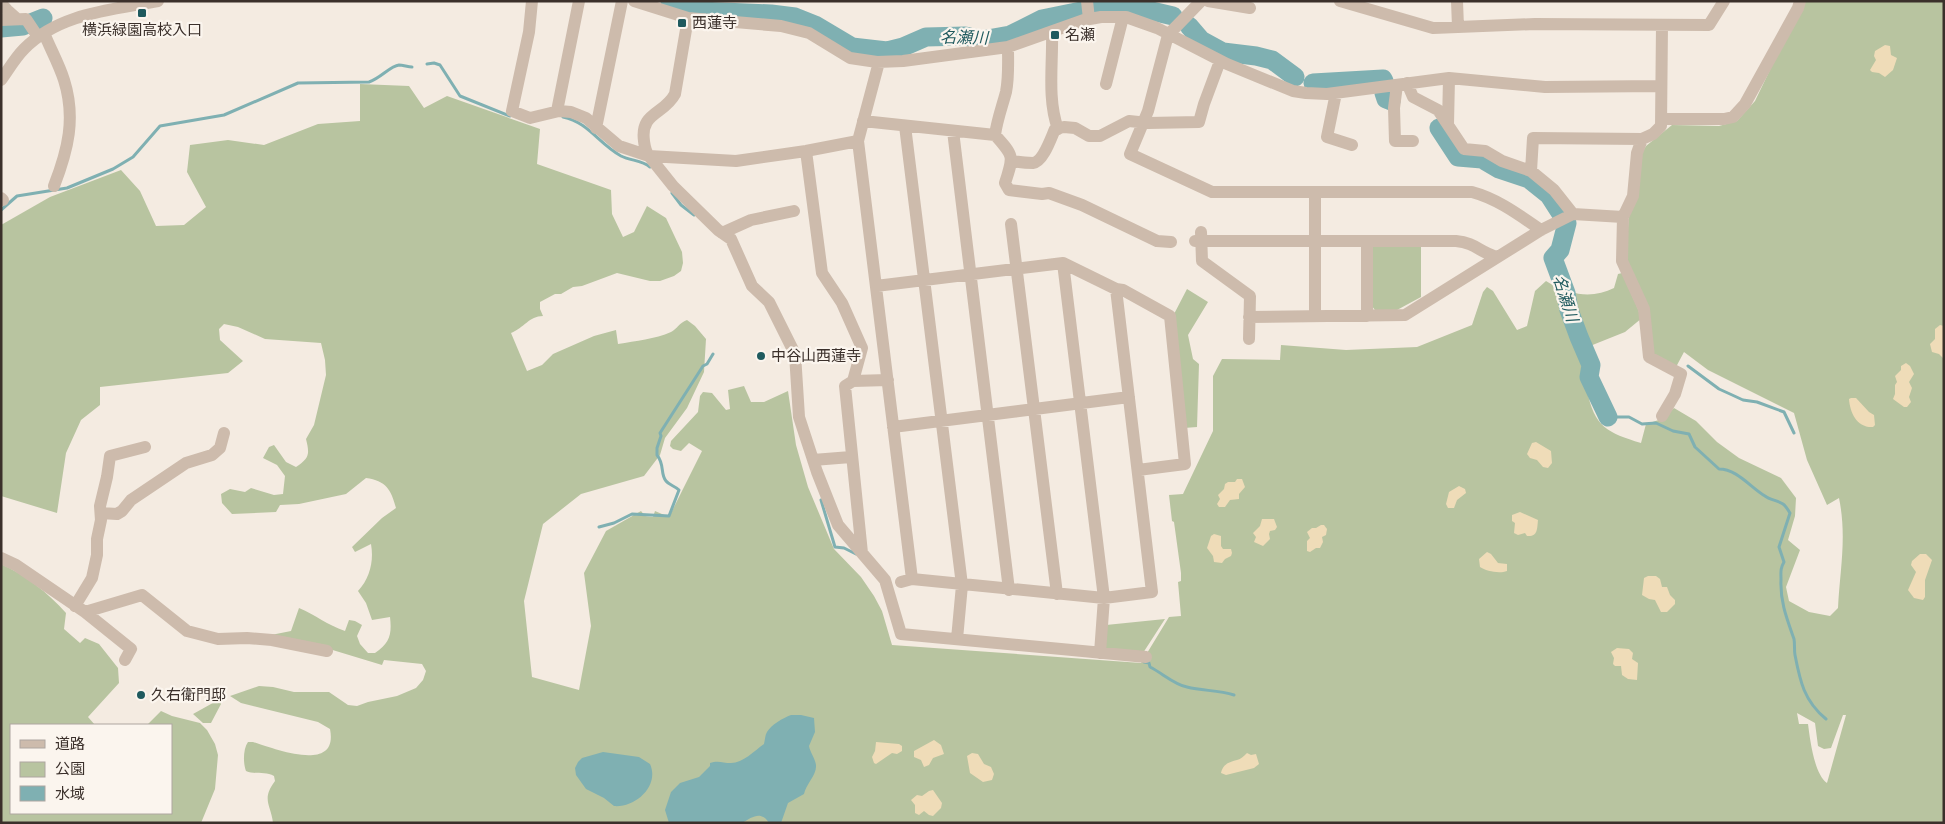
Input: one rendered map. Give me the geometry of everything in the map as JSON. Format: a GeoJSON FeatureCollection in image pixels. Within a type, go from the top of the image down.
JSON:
{"type":"FeatureCollection","features":[{"type":"Feature","properties":{"kind":"street"},"geometry":{"type":"LineString","coordinates":[[1,20],[31,27],[158,1]]}},
{"type":"Feature","properties":{"kind":"street"},"geometry":{"type":"LineString","coordinates":[[532,1],[529,32],[512,111],[530,118],[557,111],[571,112],[586,118],[619,146],[649,156],[736,161],[858,141]]}},
{"type":"Feature","properties":{"kind":"street"},"geometry":{"type":"LineString","coordinates":[[557,111],[579,1]]}},
{"type":"Feature","properties":{"kind":"street"},"geometry":{"type":"LineString","coordinates":[[596,128],[622,1]]}},
{"type":"Feature","properties":{"kind":"street"},"geometry":{"type":"LineString","coordinates":[[634,1],[688,18],[781,26],[809,33],[850,58],[879,62],[903,61],[1008,47],[1052,32],[1087,10],[1101,17],[1139,21],[1220,61],[1293,91],[1316,94],[1336,93],[1449,78],[1545,87],[1661,86]]}},
{"type":"Feature","properties":{"kind":"street"},"geometry":{"type":"LineString","coordinates":[[1201,1],[1168,35],[1148,110],[1130,154],[1208,193],[1472,192],[1486,196],[1503,205],[1541,230]]}},
{"type":"Feature","properties":{"kind":"street"},"geometry":{"type":"LineString","coordinates":[[1208,1],[1250,8]]}},
{"type":"Feature","properties":{"kind":"street"},"geometry":{"type":"LineString","coordinates":[[1340,1],[1433,28],[1535,24],[1709,25],[1724,1]]}},
{"type":"Feature","properties":{"kind":"street"},"geometry":{"type":"LineString","coordinates":[[1457,1],[1458,27]]}},
{"type":"Feature","properties":{"kind":"street"},"geometry":{"type":"LineString","coordinates":[[1662,119],[1724,119],[1733,117],[1745,104],[1800,1]]}},
{"type":"Feature","properties":{"kind":"street"},"geometry":{"type":"LineString","coordinates":[[1,3],[6,10],[31,27],[64,80],[69,112],[69,142],[54,186]]}},
{"type":"Feature","properties":{"kind":"street"},"geometry":{"type":"LineString","coordinates":[[688,18],[674,94],[671,102],[648,119],[644,127],[645,151],[673,186],[731,240],[752,286],[769,302],[795,354],[799,417],[838,525],[885,580],[897,583],[962,585],[1104,598],[1152,592],[1116,289]]}},
{"type":"Feature","properties":{"kind":"street"},"geometry":{"type":"LineString","coordinates":[[1106,84],[1123,18]]}},
{"type":"Feature","properties":{"kind":"street"},"geometry":{"type":"LineString","coordinates":[[1531,171],[1533,138],[1642,139],[1653,134],[1661,126],[1662,25]]}},
{"type":"Feature","properties":{"kind":"street"},"geometry":{"type":"LineString","coordinates":[[1,80],[25,48],[31,27]]}},
{"type":"Feature","properties":{"kind":"street"},"geometry":{"type":"LineString","coordinates":[[1052,32],[1052,104],[1054,119],[1058,129]]}},
{"type":"Feature","properties":{"kind":"street"},"geometry":{"type":"LineString","coordinates":[[995,135],[996,120],[1006,90],[1008,47]]}},
{"type":"Feature","properties":{"kind":"street"},"geometry":{"type":"LineString","coordinates":[[1012,161],[1034,163],[1038,161],[1050,143],[1055,130],[1058,129],[1075,128],[1089,136],[1100,136],[1129,121],[1199,122],[1220,61]]}},
{"type":"Feature","properties":{"kind":"street"},"geometry":{"type":"LineString","coordinates":[[879,62],[858,141],[893,427],[897,583],[901,634],[1146,657]]}},
{"type":"Feature","properties":{"kind":"street"},"geometry":{"type":"LineString","coordinates":[[1448,124],[1449,78]]}},
{"type":"Feature","properties":{"kind":"street"},"geometry":{"type":"LineString","coordinates":[[1402,84],[1413,97],[1438,110],[1464,149],[1484,151],[1531,171],[1554,190],[1573,214]]}},
{"type":"Feature","properties":{"kind":"street"},"geometry":{"type":"LineString","coordinates":[[1402,84],[1394,108],[1395,141],[1414,141]]}},
{"type":"Feature","properties":{"kind":"street"},"geometry":{"type":"LineString","coordinates":[[1336,93],[1327,138],[1352,145]]}},
{"type":"Feature","properties":{"kind":"street"},"geometry":{"type":"LineString","coordinates":[[863,122],[995,135],[1009,151],[1012,161],[1005,183],[1009,192],[1050,193],[1082,205],[1157,242],[1171,242]]}},
{"type":"Feature","properties":{"kind":"street"},"geometry":{"type":"LineString","coordinates":[[906,126],[962,585],[957,639]]}},
{"type":"Feature","properties":{"kind":"street"},"geometry":{"type":"LineString","coordinates":[[953,131],[1009,590]]}},
{"type":"Feature","properties":{"kind":"street"},"geometry":{"type":"LineString","coordinates":[[1642,139],[1637,153],[1633,196],[1623,217],[1622,261],[1644,310],[1648,357],[1681,374],[1675,394],[1662,416]]}},
{"type":"Feature","properties":{"kind":"street"},"geometry":{"type":"LineString","coordinates":[[806,151],[822,273],[842,303],[862,348],[853,381]]}},
{"type":"Feature","properties":{"kind":"street"},"geometry":{"type":"LineString","coordinates":[[1315,192],[1315,316]]}},
{"type":"Feature","properties":{"kind":"street"},"geometry":{"type":"LineString","coordinates":[[722,233],[751,220],[814,206]]}},
{"type":"Feature","properties":{"kind":"street"},"geometry":{"type":"LineString","coordinates":[[1249,317],[1405,316],[1541,230],[1573,214],[1623,217]]}},
{"type":"Feature","properties":{"kind":"street"},"geometry":{"type":"LineString","coordinates":[[1011,224],[1058,594]]}},
{"type":"Feature","properties":{"kind":"street"},"geometry":{"type":"LineString","coordinates":[[1249,338],[1250,296],[1202,261],[1199,238],[1467,242],[1496,258]]}},
{"type":"Feature","properties":{"kind":"street"},"geometry":{"type":"LineString","coordinates":[[1367,316],[1368,241]]}},
{"type":"Feature","properties":{"kind":"street"},"geometry":{"type":"LineString","coordinates":[[876,286],[1063,263],[1116,289],[1123,290],[1170,316],[1185,464],[1138,470]]}},
{"type":"Feature","properties":{"kind":"street"},"geometry":{"type":"LineString","coordinates":[[1063,263],[1104,598],[1100,653]]}},
{"type":"Feature","properties":{"kind":"street"},"geometry":{"type":"LineString","coordinates":[[862,553],[845,386],[853,381],[888,380]]}},
{"type":"Feature","properties":{"kind":"street"},"geometry":{"type":"LineString","coordinates":[[893,427],[1129,397]]}},
{"type":"Feature","properties":{"kind":"street"},"geometry":{"type":"LineString","coordinates":[[101,513],[117,514],[131,500],[163,477],[186,463],[212,455],[220,448],[224,433]]}},
{"type":"Feature","properties":{"kind":"street"},"geometry":{"type":"LineString","coordinates":[[80,609],[92,578],[97,555],[96,539],[101,520],[100,506],[110,456],[145,447]]}},
{"type":"Feature","properties":{"kind":"street"},"geometry":{"type":"LineString","coordinates":[[813,460],[851,457]]}},
{"type":"Feature","properties":{"kind":"street"},"geometry":{"type":"LineString","coordinates":[[1,558],[16,565],[80,609],[131,648],[125,660]]}},
{"type":"Feature","properties":{"kind":"street"},"geometry":{"type":"LineString","coordinates":[[80,609],[142,594],[187,631],[196,634],[218,639],[247,638],[272,640],[328,651]]}},
{"type":"Feature","properties":{"kind":"green space"},"geometry":{"type":"Polygon","coordinates":[[[1803,1],[1944,1],[1944,823],[273,823],[268,793],[275,781],[274,776],[246,771],[244,756],[248,742],[289,753],[315,755],[325,751],[330,743],[330,729],[318,722],[241,703],[230,696],[259,686],[273,687],[294,692],[329,692],[348,705],[357,706],[397,696],[416,688],[423,680],[426,671],[422,664],[384,660],[382,665],[326,648],[271,635],[291,631],[299,608],[345,631],[349,620],[362,625],[357,636],[360,644],[368,653],[375,653],[384,646],[389,638],[391,628],[390,617],[372,620],[366,603],[358,591],[366,581],[370,569],[372,557],[371,544],[355,552],[352,547],[382,518],[396,508],[387,487],[378,481],[366,478],[346,494],[299,504],[280,505],[276,512],[232,514],[222,503],[221,494],[230,489],[245,492],[251,488],[274,495],[283,494],[285,476],[277,465],[263,458],[269,447],[274,445],[286,462],[296,467],[306,458],[308,449],[306,439],[314,425],[326,375],[321,343],[265,339],[238,327],[224,324],[219,329],[220,340],[243,361],[228,373],[100,387],[100,405],[81,420],[66,453],[57,513],[1,496],[1,225],[50,197],[121,170],[140,191],[156,226],[184,225],[206,207],[187,172],[190,145],[228,140],[264,145],[318,124],[360,121],[360,84],[409,86],[424,108],[447,96],[540,129],[537,164],[611,190],[612,214],[623,237],[634,232],[647,206],[666,218],[682,252],[683,263],[681,271],[674,276],[660,281],[650,281],[617,273],[582,286],[573,287],[540,302],[543,316],[530,320],[511,333],[527,371],[542,365],[553,354],[594,336],[616,330],[618,344],[645,340],[665,334],[673,331],[687,320],[706,339],[704,372],[687,408],[665,438],[660,455],[644,476],[581,494],[543,524],[524,601],[532,677],[579,690],[591,626],[584,573],[606,531],[641,511],[645,516],[653,517],[655,511],[669,517],[702,451],[689,443],[681,451],[673,449],[670,446],[671,441],[698,412],[700,396],[703,392],[712,393],[726,410],[730,409],[728,390],[744,386],[751,402],[764,402],[788,391],[796,445],[808,487],[834,549],[861,577],[882,611],[892,645],[1141,663],[1169,617],[1181,616],[1178,582],[1181,581],[1181,573],[1169,495],[1183,494],[1213,431],[1213,376],[1222,359],[1280,360],[1281,345],[1346,350],[1417,347],[1472,325],[1483,292],[1487,287],[1493,291],[1517,330],[1527,326],[1535,291],[1546,281],[1556,287],[1584,363],[1586,387],[1590,402],[1598,420],[1604,427],[1620,436],[1641,443],[1646,424],[1662,419],[1674,408],[1696,421],[1717,442],[1739,458],[1781,478],[1796,498],[1795,516],[1788,540],[1800,550],[1786,587],[1789,601],[1809,612],[1830,616],[1838,608],[1843,540],[1839,498],[1827,505],[1807,460],[1794,413],[1708,370],[1684,352],[1676,367],[1650,354],[1625,259],[1629,217],[1642,153],[1646,146],[1672,125],[1719,126],[1737,121],[1755,101],[1803,1]],[[1797,713],[1799,724],[1808,724],[1811,747],[1816,764],[1827,783],[1846,715],[1843,715],[1831,748],[1824,749],[1818,746],[1815,723],[1797,713]]]}},
{"type":"Feature","properties":{"kind":"green space"},"geometry":{"type":"Polygon","coordinates":[[[1421,245],[1421,297],[1397,310],[1375,310],[1371,305],[1371,249],[1374,246],[1421,245]]]}},
{"type":"Feature","properties":{"kind":"green space"},"geometry":{"type":"Polygon","coordinates":[[[1622,273],[1642,318],[1625,332],[1590,346],[1578,323],[1569,291],[1586,295],[1603,292],[1614,288],[1618,274],[1622,273]]]}},
{"type":"Feature","properties":{"kind":"green space"},"geometry":{"type":"Polygon","coordinates":[[[1187,289],[1208,302],[1188,335],[1193,359],[1199,364],[1197,427],[1184,428],[1173,316],[1187,289]]]}},
{"type":"Feature","properties":{"kind":"green space"},"geometry":{"type":"Polygon","coordinates":[[[1,564],[28,579],[66,613],[64,629],[80,643],[85,638],[99,644],[118,668],[119,683],[88,717],[94,724],[10,724],[10,814],[172,814],[172,724],[148,724],[161,711],[172,716],[200,723],[207,730],[215,744],[218,755],[215,789],[201,823],[1,823],[1,564]]]}},
{"type":"Feature","properties":{"kind":"green space"},"geometry":{"type":"Polygon","coordinates":[[[1165,619],[1143,653],[1104,649],[1106,625],[1165,619]]]}},
{"type":"Feature","properties":{"kind":"green space"},"geometry":{"type":"Polygon","coordinates":[[[220,699],[221,704],[211,723],[203,723],[193,714],[220,699]]]}},
{"type":"Feature","properties":{"kind":"sand"},"geometry":{"type":"Polygon","coordinates":[[[1885,45],[1890,46],[1891,55],[1897,58],[1893,70],[1885,77],[1870,70],[1876,60],[1874,56],[1875,51],[1885,45]]]}},
{"type":"Feature","properties":{"kind":"sand"},"geometry":{"type":"Polygon","coordinates":[[[1940,325],[1944,326],[1944,359],[1939,354],[1932,352],[1930,344],[1935,339],[1935,329],[1940,325]]]}},
{"type":"Feature","properties":{"kind":"sand"},"geometry":{"type":"Polygon","coordinates":[[[1906,363],[1914,374],[1909,382],[1912,388],[1909,397],[1911,402],[1907,407],[1904,407],[1893,399],[1897,382],[1895,376],[1901,370],[1901,366],[1906,363]]]}},
{"type":"Feature","properties":{"kind":"sand"},"geometry":{"type":"Polygon","coordinates":[[[1856,398],[1874,415],[1875,425],[1873,427],[1867,427],[1855,419],[1849,399],[1856,398]]]}},
{"type":"Feature","properties":{"kind":"sand"},"geometry":{"type":"Polygon","coordinates":[[[1536,442],[1551,451],[1552,463],[1548,468],[1543,467],[1537,460],[1530,458],[1527,454],[1532,443],[1536,442]]]}},
{"type":"Feature","properties":{"kind":"sand"},"geometry":{"type":"Polygon","coordinates":[[[1237,479],[1242,479],[1245,487],[1239,494],[1239,499],[1230,500],[1225,507],[1219,507],[1217,504],[1220,499],[1218,495],[1224,489],[1225,484],[1235,482],[1237,479]]]}},
{"type":"Feature","properties":{"kind":"sand"},"geometry":{"type":"Polygon","coordinates":[[[1459,486],[1465,489],[1466,493],[1457,500],[1454,508],[1448,508],[1446,504],[1449,492],[1459,486]]]}},
{"type":"Feature","properties":{"kind":"sand"},"geometry":{"type":"Polygon","coordinates":[[[1520,512],[1538,520],[1535,534],[1527,536],[1525,533],[1518,535],[1514,533],[1515,523],[1512,521],[1512,515],[1520,512]]]}},
{"type":"Feature","properties":{"kind":"sand"},"geometry":{"type":"Polygon","coordinates":[[[1262,519],[1274,519],[1277,527],[1275,530],[1270,531],[1270,539],[1263,546],[1254,542],[1256,537],[1253,533],[1260,526],[1262,519]]]}},
{"type":"Feature","properties":{"kind":"sand"},"geometry":{"type":"Polygon","coordinates":[[[1324,525],[1327,529],[1326,535],[1322,537],[1323,542],[1320,548],[1310,552],[1307,551],[1307,541],[1310,538],[1307,532],[1324,525]]]}},
{"type":"Feature","properties":{"kind":"sand"},"geometry":{"type":"Polygon","coordinates":[[[1214,534],[1221,536],[1221,546],[1223,549],[1231,549],[1231,556],[1222,563],[1214,562],[1213,556],[1207,548],[1211,536],[1214,534]]]}},
{"type":"Feature","properties":{"kind":"sand"},"geometry":{"type":"Polygon","coordinates":[[[1487,552],[1498,563],[1507,564],[1507,571],[1493,572],[1480,567],[1479,559],[1487,552]]]}},
{"type":"Feature","properties":{"kind":"sand"},"geometry":{"type":"Polygon","coordinates":[[[1920,554],[1926,554],[1932,560],[1925,580],[1925,597],[1923,600],[1914,598],[1908,590],[1916,572],[1911,565],[1912,561],[1920,554]]]}},
{"type":"Feature","properties":{"kind":"sand"},"geometry":{"type":"Polygon","coordinates":[[[1656,576],[1660,579],[1662,587],[1667,587],[1670,595],[1675,600],[1675,604],[1667,612],[1661,612],[1655,600],[1642,595],[1644,578],[1656,576]]]}},
{"type":"Feature","properties":{"kind":"sand"},"geometry":{"type":"Polygon","coordinates":[[[1617,648],[1629,649],[1633,653],[1632,659],[1638,663],[1637,680],[1628,679],[1622,675],[1621,666],[1613,664],[1614,658],[1611,652],[1617,648]]]}},
{"type":"Feature","properties":{"kind":"sand"},"geometry":{"type":"Polygon","coordinates":[[[934,740],[941,745],[944,754],[933,758],[929,765],[924,767],[921,760],[914,757],[914,751],[934,740]]]}},
{"type":"Feature","properties":{"kind":"sand"},"geometry":{"type":"Polygon","coordinates":[[[876,742],[899,744],[902,746],[902,751],[897,754],[892,753],[876,764],[872,757],[876,742]]]}},
{"type":"Feature","properties":{"kind":"sand"},"geometry":{"type":"Polygon","coordinates":[[[972,753],[978,754],[984,764],[991,767],[994,774],[992,780],[983,782],[970,773],[967,756],[972,753]]]}},
{"type":"Feature","properties":{"kind":"sand"},"geometry":{"type":"Polygon","coordinates":[[[1247,753],[1251,755],[1256,754],[1259,764],[1254,768],[1226,775],[1221,773],[1223,767],[1240,759],[1247,753]]]}},
{"type":"Feature","properties":{"kind":"sand"},"geometry":{"type":"Polygon","coordinates":[[[933,790],[942,803],[941,808],[933,816],[924,811],[919,815],[915,813],[915,805],[911,800],[917,795],[922,796],[933,790]]]}},
{"type":"Feature","properties":{"kind":"water"},"geometry":{"type":"Polygon","coordinates":[[[791,715],[814,718],[815,732],[809,746],[816,769],[804,794],[788,803],[781,823],[769,823],[763,817],[756,816],[742,823],[669,823],[665,810],[671,792],[680,783],[699,777],[710,766],[710,763],[728,763],[744,759],[764,744],[766,733],[771,727],[791,715]]]}},
{"type":"Feature","properties":{"kind":"water"},"geometry":{"type":"Polygon","coordinates":[[[603,752],[639,757],[650,764],[652,780],[644,794],[630,803],[614,806],[604,798],[586,789],[576,775],[575,768],[582,758],[603,752]]]}},
{"type":"Feature","properties":{"kind":"waterway","name":"名瀬川"},"geometry":{"type":"LineString","coordinates":[[670,1],[700,11],[795,17],[815,25],[852,47],[887,51],[903,47],[926,37],[965,36],[982,40],[1010,35],[1042,19],[1091,9],[1135,7],[1173,16]]}},
{"type":"Feature","properties":{"kind":"waterway","name":"名瀬川"},"geometry":{"type":"LineString","coordinates":[[1,28],[23,26],[43,18]]}},
{"type":"Feature","properties":{"kind":"waterway","name":"名瀬川"},"geometry":{"type":"LineString","coordinates":[[1189,26],[1201,40],[1223,52],[1272,60],[1295,77]]}},
{"type":"Feature","properties":{"kind":"waterway"},"geometry":{"type":"LineString","coordinates":[[427,64],[434,63],[440,65],[460,96],[510,116]]}},
{"type":"Feature","properties":{"kind":"waterway"},"geometry":{"type":"LineString","coordinates":[[1,210],[17,196],[67,188],[113,169],[133,157],[160,126],[224,115],[298,83],[369,82],[396,66],[412,67]]}},
{"type":"Feature","properties":{"kind":"waterway","name":"名瀬川"},"geometry":{"type":"LineString","coordinates":[[1313,83],[1383,79],[1384,81]]}},
{"type":"Feature","properties":{"kind":"waterway","name":"名瀬川"},"geometry":{"type":"LineString","coordinates":[[1384,93],[1386,99],[1391,101]]}},
{"type":"Feature","properties":{"kind":"waterway"},"geometry":{"type":"LineString","coordinates":[[563,117],[587,128],[621,156],[644,163],[650,167]]}},
{"type":"Feature","properties":{"kind":"waterway","name":"名瀬川"},"geometry":{"type":"LineString","coordinates":[[1439,128],[1458,157],[1482,159],[1499,169],[1529,179],[1549,195],[1567,223],[1560,250],[1553,258],[1566,293],[1569,310],[1591,365],[1589,377],[1608,417]]}},
{"type":"Feature","properties":{"kind":"waterway"},"geometry":{"type":"LineString","coordinates":[[672,193],[681,205],[694,215]]}},
{"type":"Feature","properties":{"kind":"waterway"},"geometry":{"type":"LineString","coordinates":[[599,527],[614,523],[632,514],[669,516],[679,490],[664,478],[661,462],[657,455],[660,433],[703,366],[707,364],[713,354]]}},
{"type":"Feature","properties":{"kind":"waterway"},"geometry":{"type":"LineString","coordinates":[[1688,366],[1719,389],[1743,400],[1757,402],[1784,412],[1794,433]]}},
{"type":"Feature","properties":{"kind":"waterway"},"geometry":{"type":"LineString","coordinates":[[1608,417],[1629,417],[1642,424],[1656,423],[1673,431],[1689,434],[1695,447],[1719,469],[1738,475],[1759,492],[1787,508],[1790,513],[1779,547],[1784,562],[1781,573],[1783,603],[1794,639],[1801,682],[1808,698],[1826,719]]}},
{"type":"Feature","properties":{"kind":"waterway"},"geometry":{"type":"LineString","coordinates":[[821,500],[835,547],[844,548],[856,554]]}},
{"type":"Feature","properties":{"kind":"waterway"},"geometry":{"type":"LineString","coordinates":[[1144,662],[1149,663],[1150,667],[1182,686],[1234,695]]}},
{"type":"Feature","properties":{"kind":"place","name":"横浜緑園高校入口"},"geometry":{"type":"Point","coordinates":[142,13]}},
{"type":"Feature","properties":{"kind":"place","name":"西蓮寺"},"geometry":{"type":"Point","coordinates":[682,23]}},
{"type":"Feature","properties":{"kind":"place","name":"名瀬"},"geometry":{"type":"Point","coordinates":[1055,35]}},
{"type":"Feature","properties":{"kind":"place","name":"中谷山西蓮寺"},"geometry":{"type":"Point","coordinates":[761,356]}},
{"type":"Feature","properties":{"kind":"place","name":"久右衛門邸"},"geometry":{"type":"Point","coordinates":[141,695]}}]}
